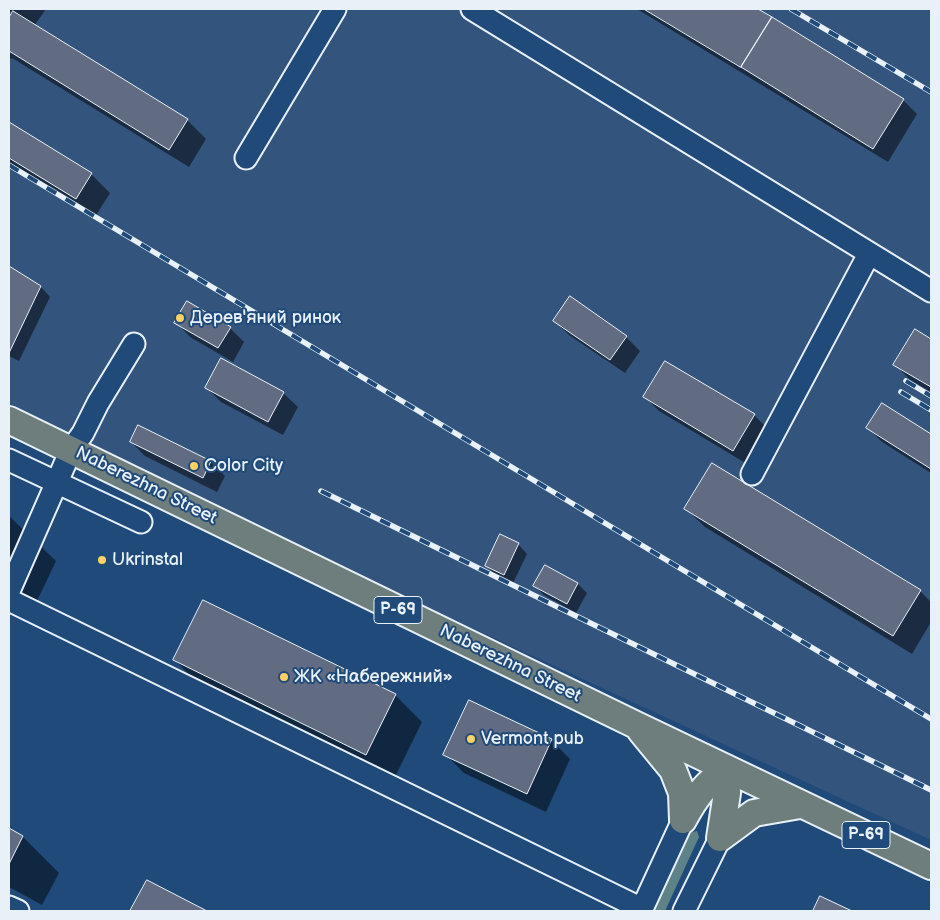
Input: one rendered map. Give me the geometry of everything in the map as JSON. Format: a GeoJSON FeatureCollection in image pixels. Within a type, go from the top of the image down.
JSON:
{"type":"FeatureCollection","features":[{"type":"Feature","properties":{"kind":"main road","name":"Naberezhna Street"},"geometry":{"type":"LineString","coordinates":[[9,420],[638,726],[931,866]]}},
{"type":"Feature","properties":{"kind":"main road"},"geometry":{"type":"LineString","coordinates":[[638,726],[673,770],[682,793],[683,820]]}},
{"type":"Feature","properties":{"kind":"main road"},"geometry":{"type":"LineString","coordinates":[[683,820],[694,800],[707,784],[726,768]]}},
{"type":"Feature","properties":{"kind":"main road"},"geometry":{"type":"LineString","coordinates":[[720,838],[727,793],[726,768]]}},
{"type":"Feature","properties":{"kind":"main road"},"geometry":{"type":"LineString","coordinates":[[720,838],[754,813],[800,804]]}},
{"type":"Feature","properties":{"kind":"street"},"geometry":{"type":"LineString","coordinates":[[246,158],[335,9]]}},
{"type":"Feature","properties":{"kind":"street"},"geometry":{"type":"LineString","coordinates":[[472,9],[931,291]]}},
{"type":"Feature","properties":{"kind":"street"},"geometry":{"type":"LineString","coordinates":[[752,474],[870,254]]}},
{"type":"Feature","properties":{"kind":"street"},"geometry":{"type":"LineString","coordinates":[[9,591],[72,450],[134,344]]}},
{"type":"Feature","properties":{"kind":"street"},"geometry":{"type":"LineString","coordinates":[[9,460],[141,522]]}},
{"type":"Feature","properties":{"kind":"street"},"geometry":{"type":"LineString","coordinates":[[9,600],[641,910],[683,820]]}},
{"type":"Feature","properties":{"kind":"street"},"geometry":{"type":"LineString","coordinates":[[684,911],[720,838]]}},
{"type":"Feature","properties":{"kind":"street"},"geometry":{"type":"LineString","coordinates":[[9,907],[18,911]]}},
{"type":"Feature","properties":{"kind":"shaded area"},"geometry":{"type":"Polygon","coordinates":[[[9,9],[931,9],[931,840],[9,414],[9,9]]]}},
{"type":"Feature","properties":{"kind":"green space"},"geometry":{"type":"Polygon","coordinates":[[[697,831],[699,837],[665,911],[653,911],[689,833],[697,831]]]}},
{"type":"Feature","properties":{"kind":"building"},"geometry":{"type":"Polygon","coordinates":[[[644,9],[758,9],[772,17],[741,67],[644,9]]]}},
{"type":"Feature","properties":{"kind":"building"},"geometry":{"type":"Polygon","coordinates":[[[13,11],[188,119],[169,150],[9,51],[9,18],[13,11]]]}},
{"type":"Feature","properties":{"kind":"building"},"geometry":{"type":"Polygon","coordinates":[[[772,17],[904,99],[873,149],[741,67],[772,17]]]}},
{"type":"Feature","properties":{"kind":"building"},"geometry":{"type":"Polygon","coordinates":[[[9,122],[92,173],[76,199],[9,158],[9,122]]]}},
{"type":"Feature","properties":{"kind":"building"},"geometry":{"type":"Polygon","coordinates":[[[9,266],[41,286],[9,353],[9,266]]]}},
{"type":"Feature","properties":{"kind":"building"},"geometry":{"type":"Polygon","coordinates":[[[570,296],[627,336],[610,360],[553,321],[570,296]]]}},
{"type":"Feature","properties":{"kind":"building"},"geometry":{"type":"Polygon","coordinates":[[[187,301],[231,327],[218,348],[174,323],[187,301]]]}},
{"type":"Feature","properties":{"kind":"building"},"geometry":{"type":"Polygon","coordinates":[[[915,329],[931,339],[931,387],[893,365],[915,329]]]}},
{"type":"Feature","properties":{"kind":"building"},"geometry":{"type":"Polygon","coordinates":[[[221,358],[284,392],[268,422],[205,388],[221,358]]]}},
{"type":"Feature","properties":{"kind":"building"},"geometry":{"type":"Polygon","coordinates":[[[665,361],[755,414],[733,451],[643,397],[665,361]]]}},
{"type":"Feature","properties":{"kind":"building"},"geometry":{"type":"Polygon","coordinates":[[[882,403],[931,434],[931,469],[866,428],[882,403]]]}},
{"type":"Feature","properties":{"kind":"building"},"geometry":{"type":"Polygon","coordinates":[[[138,425],[211,461],[203,478],[130,442],[138,425]]]}},
{"type":"Feature","properties":{"kind":"building"},"geometry":{"type":"Polygon","coordinates":[[[712,463],[921,590],[893,636],[684,509],[712,463]]]}},
{"type":"Feature","properties":{"kind":"building"},"geometry":{"type":"Polygon","coordinates":[[[500,534],[519,543],[504,575],[485,566],[500,534]]]}},
{"type":"Feature","properties":{"kind":"building"},"geometry":{"type":"Polygon","coordinates":[[[545,565],[578,583],[567,604],[533,586],[545,565]]]}},
{"type":"Feature","properties":{"kind":"building","name":"ЖК «Набережний»"},"geometry":{"type":"Polygon","coordinates":[[[203,600],[396,694],[366,755],[173,660],[203,600]]]}},
{"type":"Feature","properties":{"kind":"building"},"geometry":{"type":"Polygon","coordinates":[[[469,700],[552,739],[527,794],[443,755],[469,700]]]}},
{"type":"Feature","properties":{"kind":"building"},"geometry":{"type":"Polygon","coordinates":[[[9,828],[23,836],[9,864],[9,828]]]}},
{"type":"Feature","properties":{"kind":"building"},"geometry":{"type":"Polygon","coordinates":[[[147,880],[207,911],[130,911],[147,880]]]}},
{"type":"Feature","properties":{"kind":"building"},"geometry":{"type":"Polygon","coordinates":[[[820,896],[852,911],[813,911],[820,896]]]}},
{"type":"Feature","properties":{"kind":"railway"},"geometry":{"type":"LineString","coordinates":[[791,9],[931,92]]}},
{"type":"Feature","properties":{"kind":"railway"},"geometry":{"type":"LineString","coordinates":[[9,165],[931,719]]}},
{"type":"Feature","properties":{"kind":"railway"},"geometry":{"type":"LineString","coordinates":[[906,381],[931,396]]}},
{"type":"Feature","properties":{"kind":"railway"},"geometry":{"type":"LineString","coordinates":[[901,392],[931,410]]}},
{"type":"Feature","properties":{"kind":"railway"},"geometry":{"type":"LineString","coordinates":[[321,491],[931,790]]}},
{"type":"Feature","properties":{"kind":"place","name":"Дерев'яний ринок"},"geometry":{"type":"Point","coordinates":[180,318]}},
{"type":"Feature","properties":{"kind":"place","name":"Color City"},"geometry":{"type":"Point","coordinates":[194,466]}},
{"type":"Feature","properties":{"kind":"place","name":"Ukrinstal"},"geometry":{"type":"Point","coordinates":[102,560]}},
{"type":"Feature","properties":{"kind":"place","name":"ЖК «Набережний»"},"geometry":{"type":"Point","coordinates":[284,677]}},
{"type":"Feature","properties":{"kind":"place","name":"Vermont pub"},"geometry":{"type":"Point","coordinates":[471,739]}}]}
